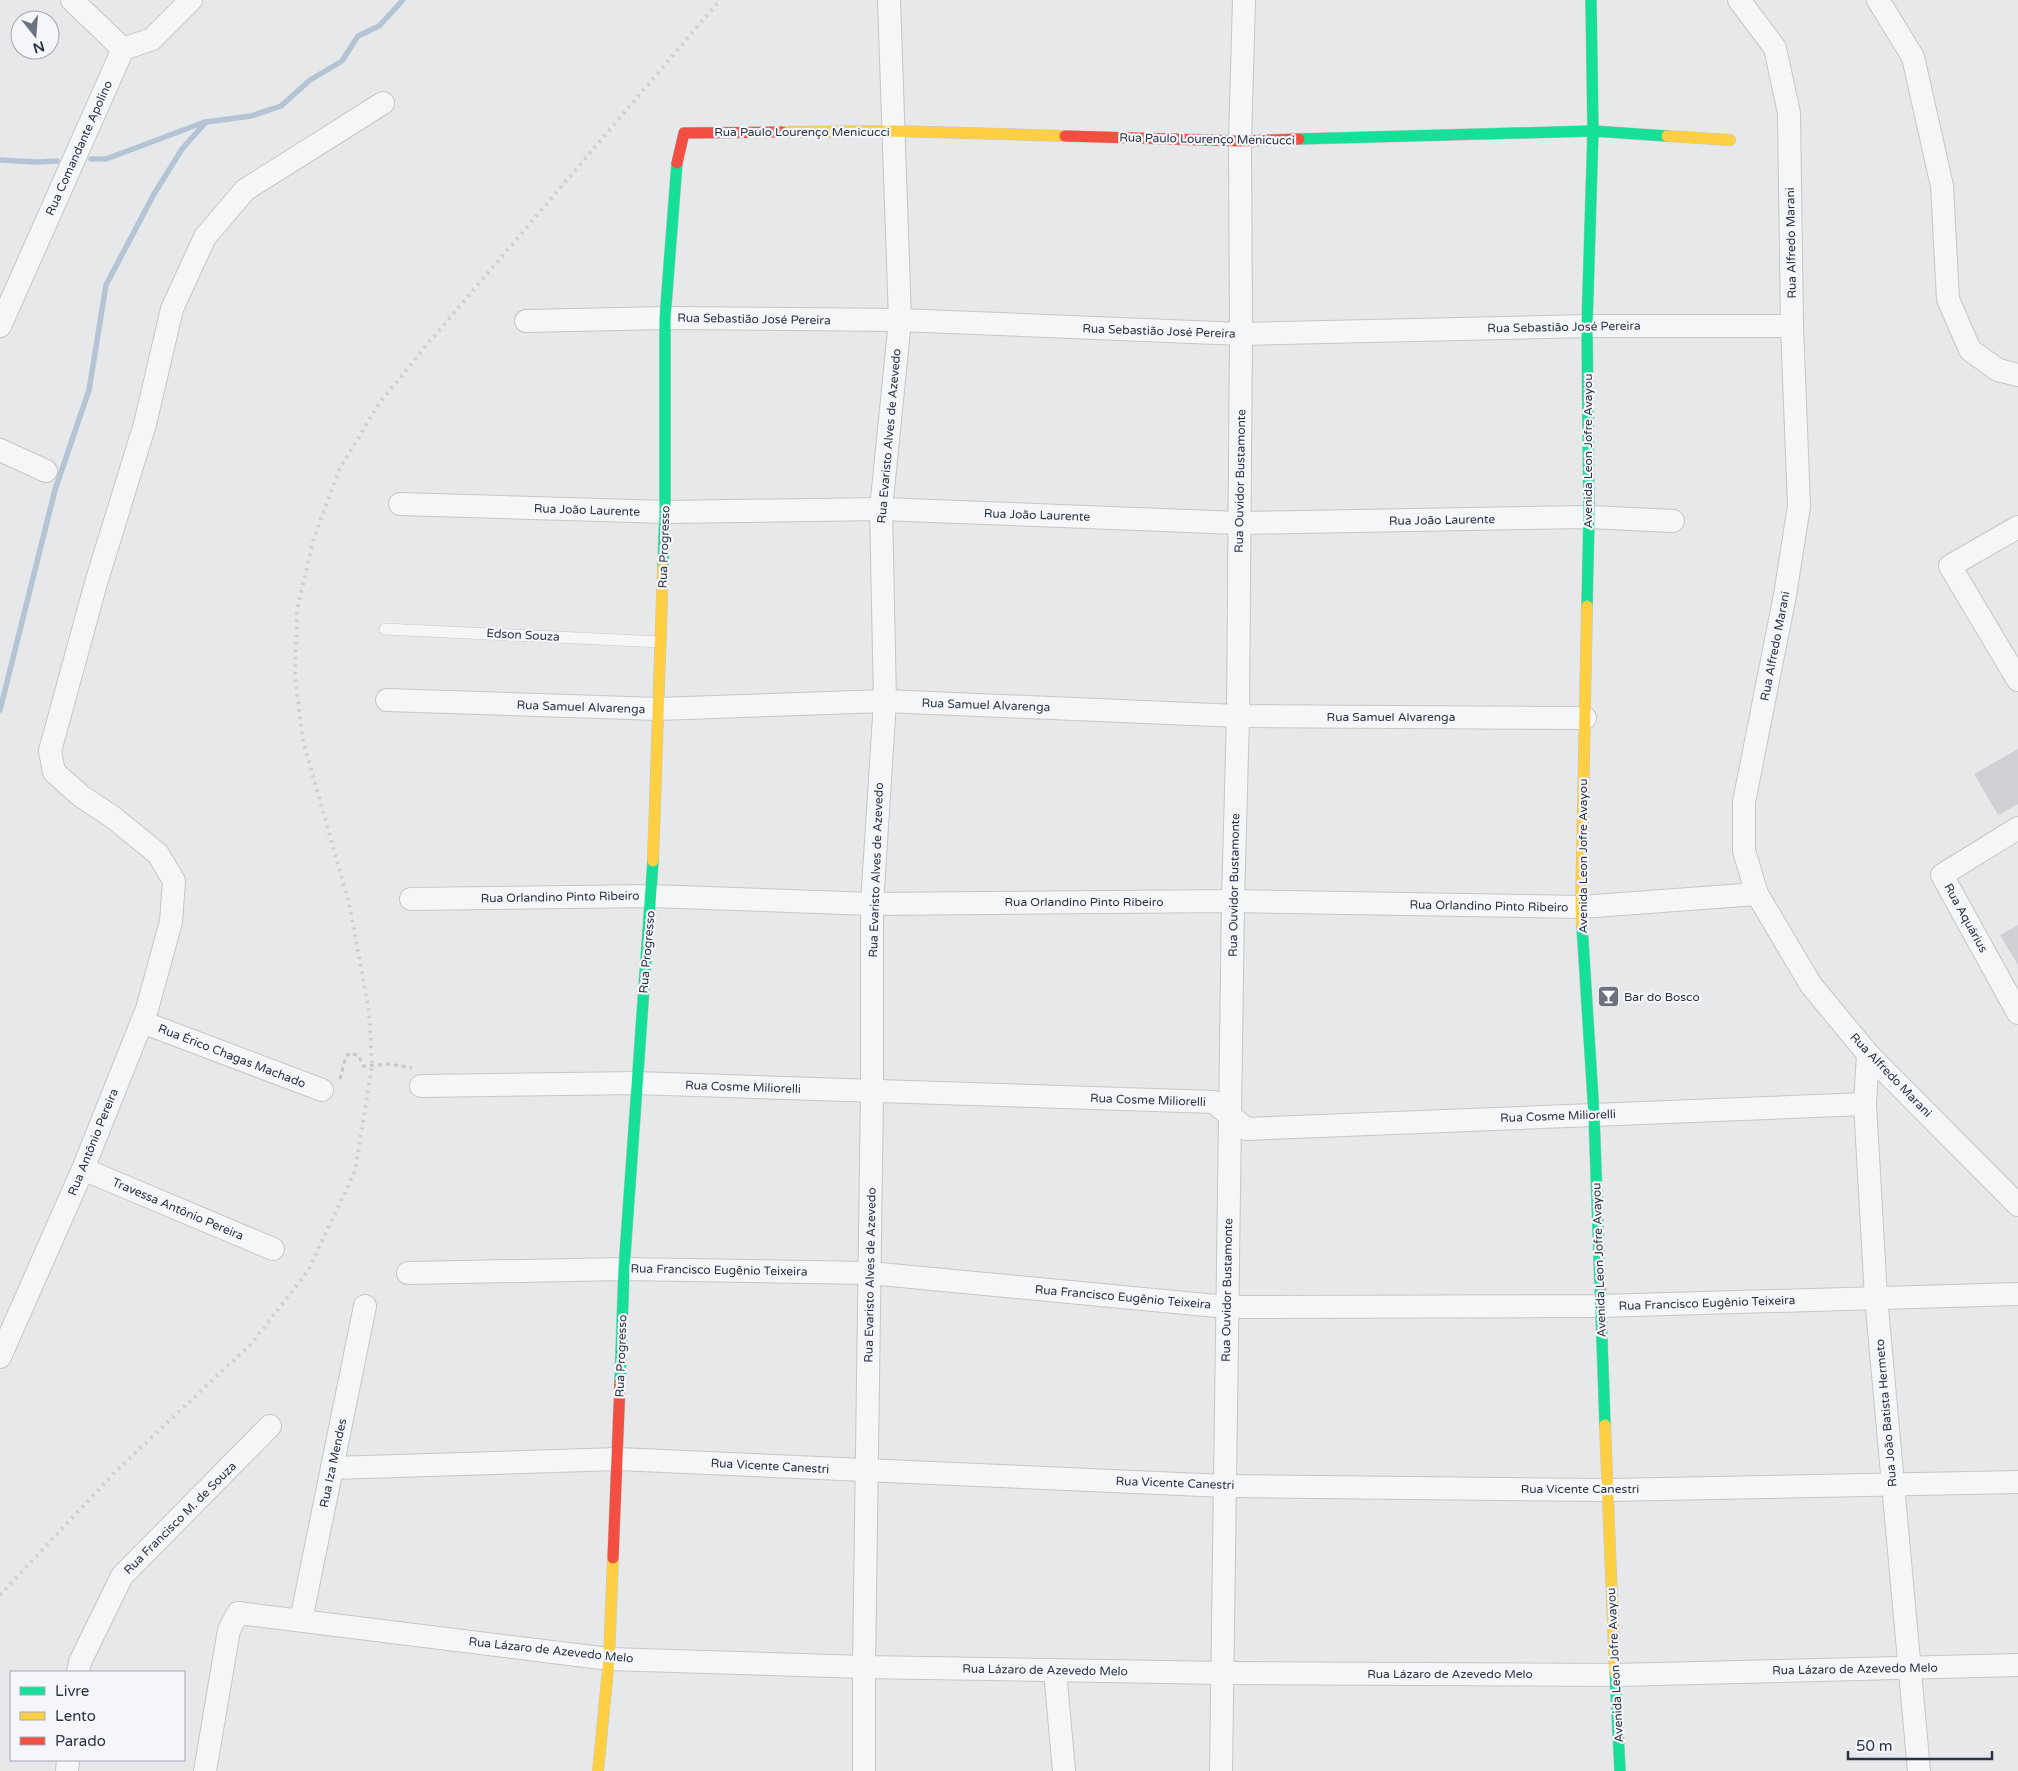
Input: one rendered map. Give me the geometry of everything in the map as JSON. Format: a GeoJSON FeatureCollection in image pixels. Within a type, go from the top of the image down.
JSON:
{"type":"FeatureCollection","features":[{"type":"Feature","properties":{"kind":"street"},"geometry":{"type":"LineString","coordinates":[[72,0],[123,49],[152,39],[191,0]]}},
{"type":"Feature","properties":{"kind":"street","name":"Rua Evaristo Alves de Azevedo"},"geometry":{"type":"LineString","coordinates":[[864,1771],[872,1092],[872,904],[885,701],[881,509],[900,320],[889,0]]}},
{"type":"Feature","properties":{"kind":"street","name":"Rua Ouvidor Bustamonte"},"geometry":{"type":"LineString","coordinates":[[1221,1771],[1226,1307],[1238,716],[1241,334],[1240,141],[1244,0]]}},
{"type":"Feature","properties":{"kind":"street","name":"Avenida Leon Jofre Avayou"},"geometry":{"type":"LineString","coordinates":[[1591,0],[1593,131],[1587,326],[1589,517],[1581,907],[1594,1115],[1607,1490],[1620,1771]]}},
{"type":"Feature","properties":{"kind":"street","name":"Rua Alfredo Marani"},"geometry":{"type":"LineString","coordinates":[[1739,0],[1775,48],[1789,113],[1792,326],[1799,506],[1785,595],[1744,802],[1744,851],[1758,894],[1811,984],[1868,1054],[2018,1205]]}},
{"type":"Feature","properties":{"kind":"street"},"geometry":{"type":"LineString","coordinates":[[1878,0],[1913,58],[1942,186],[1948,299],[1970,350],[1998,370],[2018,375]]}},
{"type":"Feature","properties":{"kind":"street","name":"Rua Comandante Apolino"},"geometry":{"type":"LineString","coordinates":[[0,326],[123,49]]}},
{"type":"Feature","properties":{"kind":"street","name":"Rua Antônio Pereira"},"geometry":{"type":"LineString","coordinates":[[0,1357],[83,1169],[142,1022],[171,922],[174,881],[158,854],[114,818],[81,796],[54,772],[50,751],[96,583],[145,424],[172,309],[204,237],[245,190],[383,103]]}},
{"type":"Feature","properties":{"kind":"street","name":"Rua Paulo Lourenço Menicucci"},"geometry":{"type":"LineString","coordinates":[[684,133],[895,131],[1240,141],[1593,131],[1730,140]]}},
{"type":"Feature","properties":{"kind":"street","name":"Rua Progresso"},"geometry":{"type":"LineString","coordinates":[[598,1771],[609,1659],[624,1269],[636,1083],[652,896],[665,512],[665,318],[678,154],[684,133]]}},
{"type":"Feature","properties":{"kind":"street","name":"Rua Sebastião José Pereira"},"geometry":{"type":"LineString","coordinates":[[526,321],[665,318],[900,320],[1241,334],[1587,326],[1792,326]]}},
{"type":"Feature","properties":{"kind":"street"},"geometry":{"type":"LineString","coordinates":[[0,450],[46,471]]}},
{"type":"Feature","properties":{"kind":"street","name":"Rua João Laurente"},"geometry":{"type":"LineString","coordinates":[[400,504],[665,512],[881,509],[1239,523],[1589,517],[1673,521]]}},
{"type":"Feature","properties":{"kind":"street"},"geometry":{"type":"LineString","coordinates":[[2018,527],[1950,566],[2018,680]]}},
{"type":"Feature","properties":{"kind":"street","name":"Rua Samuel Alvarenga"},"geometry":{"type":"LineString","coordinates":[[387,700],[658,709],[885,701],[1238,716],[1585,718]]}},
{"type":"Feature","properties":{"kind":"street","name":"Rua Aquárius"},"geometry":{"type":"LineString","coordinates":[[2018,828],[1942,875],[2018,1013]]}},
{"type":"Feature","properties":{"kind":"street","name":"Rua Orlandino Pinto Ribeiro"},"geometry":{"type":"LineString","coordinates":[[411,899],[652,896],[872,904],[1233,901],[1581,907],[1758,894]]}},
{"type":"Feature","properties":{"kind":"street","name":"Rua Érico Chagas Machado"},"geometry":{"type":"LineString","coordinates":[[142,1022],[322,1090]]}},
{"type":"Feature","properties":{"kind":"street","name":"Rua João Batista Hermeto"},"geometry":{"type":"LineString","coordinates":[[1868,1054],[1865,1104],[1876,1298],[1919,1771]]}},
{"type":"Feature","properties":{"kind":"street","name":"Rua Cosme Miliorelli"},"geometry":{"type":"LineString","coordinates":[[418,1077],[1214,1102],[1246,1129],[1865,1104]]}},
{"type":"Feature","properties":{"kind":"street","name":"Travessa Antônio Pereira"},"geometry":{"type":"LineString","coordinates":[[83,1169],[272,1250]]}},
{"type":"Feature","properties":{"kind":"street","name":"Rua Francisco Eugênio Teixeira"},"geometry":{"type":"LineString","coordinates":[[408,1273],[624,1269],[870,1273],[1226,1307],[1600,1306],[2018,1294]]}},
{"type":"Feature","properties":{"kind":"street","name":"Rua Iza Mendes"},"geometry":{"type":"LineString","coordinates":[[300,1620],[365,1306]]}},
{"type":"Feature","properties":{"kind":"street","name":"Rua Francisco M. de Souza"},"geometry":{"type":"LineString","coordinates":[[78,1671],[80,1662],[122,1576],[270,1426]]}},
{"type":"Feature","properties":{"kind":"street","name":"Rua Vicente Canestri"},"geometry":{"type":"LineString","coordinates":[[332,1468],[618,1459],[1225,1486],[1607,1490],[2018,1482]]}},
{"type":"Feature","properties":{"kind":"street","name":"Rua Lázaro de Azevedo Melo"},"geometry":{"type":"LineString","coordinates":[[205,1771],[229,1630],[238,1613],[609,1659],[864,1667],[1223,1673],[1615,1675],[2018,1665]]}},
{"type":"Feature","properties":{"kind":"street"},"geometry":{"type":"LineString","coordinates":[[1055,1671],[1064,1771]]}},
{"type":"Feature","properties":{"kind":"lane","name":"Edson Souza"},"geometry":{"type":"LineString","coordinates":[[385,629],[661,642]]}},
{"type":"Feature","properties":{"kind":"path"},"geometry":{"type":"LineString","coordinates":[[322,1090],[333,1089],[340,1080],[346,1056],[350,1054],[359,1056],[363,1066],[390,1064],[418,1077]]}},
{"type":"Feature","properties":{"kind":"building"},"geometry":{"type":"Polygon","coordinates":[[[2018,749],[2018,804],[1998,815],[1974,774],[2018,749]]]}},
{"type":"Feature","properties":{"kind":"building"},"geometry":{"type":"Polygon","coordinates":[[[2018,925],[2018,965],[2000,935],[2018,925]]]}},
{"type":"Feature","properties":{"kind":"waterway"},"geometry":{"type":"LineString","coordinates":[[0,710],[55,490],[89,390],[106,285],[154,194],[182,149],[206,122],[251,116],[281,106],[310,80],[342,61],[358,36],[379,26],[403,0]]}},
{"type":"Feature","properties":{"kind":"waterway"},"geometry":{"type":"LineString","coordinates":[[91,159],[106,159],[205,122]]}},
{"type":"Feature","properties":{"kind":"waterway"},"geometry":{"type":"LineString","coordinates":[[0,160],[57,161]]}},
{"type":"Feature","properties":{"kind":"railway"},"geometry":{"type":"LineString","coordinates":[[0,1595],[117,1470],[251,1344],[308,1271],[355,1171],[372,1066],[369,1012],[349,903],[303,741],[295,676],[297,609],[314,538],[339,470],[378,405],[425,347],[720,0]]}},
{"type":"Feature","properties":{"kind":"traffic: fast"},"geometry":{"type":"LineString","coordinates":[[1587,606],[1589,517],[1587,326],[1593,131],[1591,0]]}},
{"type":"Feature","properties":{"kind":"traffic: fast"},"geometry":{"type":"LineString","coordinates":[[1299,139],[1593,131],[1667,136]]}},
{"type":"Feature","properties":{"kind":"traffic: fast"},"geometry":{"type":"LineString","coordinates":[[663,568],[665,512],[665,318],[677,163]]}},
{"type":"Feature","properties":{"kind":"traffic: fast"},"geometry":{"type":"LineString","coordinates":[[620,1383],[624,1269],[653,861]]}},
{"type":"Feature","properties":{"kind":"traffic: fast"},"geometry":{"type":"LineString","coordinates":[[1582,926],[1594,1115],[1605,1425]]}},
{"type":"Feature","properties":{"kind":"traffic: fast"},"geometry":{"type":"LineString","coordinates":[[1615,1673],[1620,1771]]}},
{"type":"Feature","properties":{"kind":"traffic: slow"},"geometry":{"type":"LineString","coordinates":[[782,132],[895,131],[1065,136]]}},
{"type":"Feature","properties":{"kind":"traffic: slow"},"geometry":{"type":"LineString","coordinates":[[1667,136],[1730,140]]}},
{"type":"Feature","properties":{"kind":"traffic: slow"},"geometry":{"type":"LineString","coordinates":[[653,861],[663,568]]}},
{"type":"Feature","properties":{"kind":"traffic: slow"},"geometry":{"type":"LineString","coordinates":[[1582,926],[1587,606]]}},
{"type":"Feature","properties":{"kind":"traffic: slow"},"geometry":{"type":"LineString","coordinates":[[1605,1425],[1615,1673]]}},
{"type":"Feature","properties":{"kind":"traffic: slow"},"geometry":{"type":"LineString","coordinates":[[598,1771],[609,1659],[613,1558]]}},
{"type":"Feature","properties":{"kind":"traffic: jam"},"geometry":{"type":"LineString","coordinates":[[677,163],[684,133],[782,132]]}},
{"type":"Feature","properties":{"kind":"traffic: jam"},"geometry":{"type":"LineString","coordinates":[[1065,136],[1240,141],[1299,139]]}},
{"type":"Feature","properties":{"kind":"traffic: jam"},"geometry":{"type":"LineString","coordinates":[[613,1558],[620,1383]]}},
{"type":"Feature","properties":{"kind":"place","name":"Bar do Bosco"},"geometry":{"type":"Point","coordinates":[1608,997]}}]}
